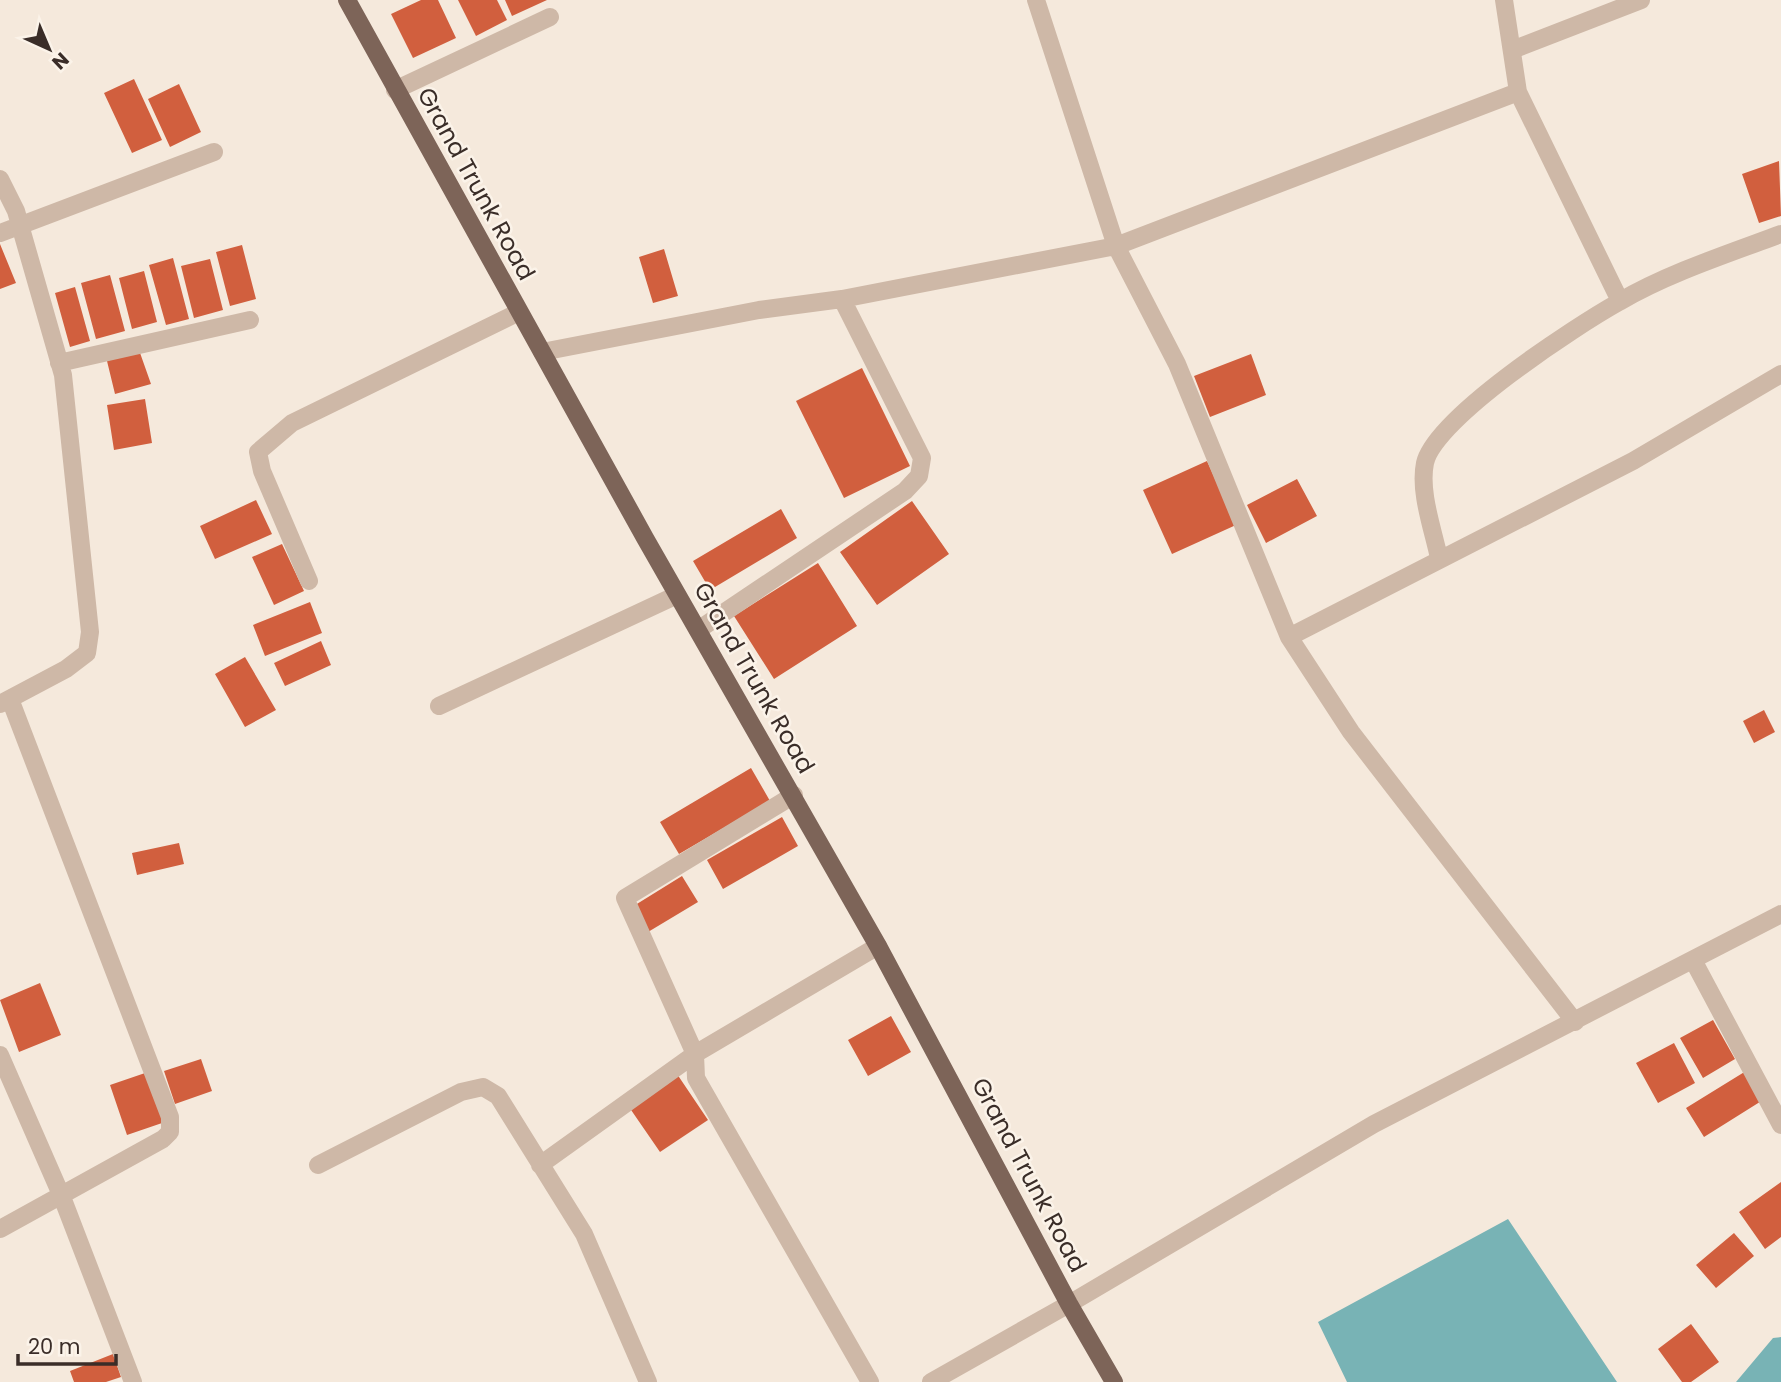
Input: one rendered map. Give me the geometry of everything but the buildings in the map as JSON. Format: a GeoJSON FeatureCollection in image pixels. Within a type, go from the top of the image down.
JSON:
{"type":"FeatureCollection","features":[{"type":"Feature","properties":{"kind":"main road","name":"Grand Trunk Road"},"geometry":{"type":"LineString","coordinates":[[348,0],[519,312],[878,946],[1069,1304],[1114,1382]]}},
{"type":"Feature","properties":{"kind":"street"},"geometry":{"type":"LineString","coordinates":[[1035,0],[1115,246],[1177,363],[1289,637],[1351,732],[1575,1022]]}},
{"type":"Feature","properties":{"kind":"street"},"geometry":{"type":"LineString","coordinates":[[1504,0],[1518,92],[1620,301]]}},
{"type":"Feature","properties":{"kind":"street"},"geometry":{"type":"LineString","coordinates":[[1512,50],[1641,0]]}},
{"type":"Feature","properties":{"kind":"street"},"geometry":{"type":"LineString","coordinates":[[395,90],[551,17]]}},
{"type":"Feature","properties":{"kind":"street"},"geometry":{"type":"LineString","coordinates":[[542,352],[758,310],[842,299],[1115,246],[1518,92]]}},
{"type":"Feature","properties":{"kind":"street"},"geometry":{"type":"LineString","coordinates":[[0,233],[214,152]]}},
{"type":"Feature","properties":{"kind":"street"},"geometry":{"type":"LineString","coordinates":[[0,179],[20,225],[60,363],[81,525],[90,632],[87,653],[66,669],[5,702],[170,1117],[170,1132],[163,1139],[0,1229]]}},
{"type":"Feature","properties":{"kind":"street"},"geometry":{"type":"LineString","coordinates":[[1439,558],[1423,482],[1425,462],[1434,444],[1507,377],[1620,301],[1781,234]]}},
{"type":"Feature","properties":{"kind":"street"},"geometry":{"type":"LineString","coordinates":[[698,630],[905,491],[919,476],[922,458],[842,299]]}},
{"type":"Feature","properties":{"kind":"street"},"geometry":{"type":"LineString","coordinates":[[309,581],[262,471],[258,452],[292,423],[519,312]]}},
{"type":"Feature","properties":{"kind":"street"},"geometry":{"type":"LineString","coordinates":[[60,363],[250,320]]}},
{"type":"Feature","properties":{"kind":"street"},"geometry":{"type":"LineString","coordinates":[[1289,637],[1439,558],[1497,533],[1633,461],[1781,374]]}},
{"type":"Feature","properties":{"kind":"street"},"geometry":{"type":"LineString","coordinates":[[439,706],[677,594]]}},
{"type":"Feature","properties":{"kind":"street"},"geometry":{"type":"LineString","coordinates":[[794,795],[625,898],[695,1054],[696,1077],[870,1382]]}},
{"type":"Feature","properties":{"kind":"street"},"geometry":{"type":"LineString","coordinates":[[930,1382],[1069,1304],[1374,1124],[1781,914]]}},
{"type":"Feature","properties":{"kind":"street"},"geometry":{"type":"LineString","coordinates":[[540,1165],[695,1054],[878,946]]}},
{"type":"Feature","properties":{"kind":"street"},"geometry":{"type":"LineString","coordinates":[[1693,960],[1781,1125]]}},
{"type":"Feature","properties":{"kind":"street"},"geometry":{"type":"LineString","coordinates":[[0,1055],[62,1197],[133,1382]]}},
{"type":"Feature","properties":{"kind":"street"},"geometry":{"type":"LineString","coordinates":[[318,1165],[461,1092],[483,1087],[498,1096],[583,1234],[648,1382]]}},
{"type":"Feature","properties":{"kind":"water"},"geometry":{"type":"Polygon","coordinates":[[[1508,1219],[1617,1382],[1347,1382],[1318,1322],[1508,1219]]]}},
{"type":"Feature","properties":{"kind":"water"},"geometry":{"type":"Polygon","coordinates":[[[1781,1337],[1781,1382],[1736,1382],[1773,1338],[1781,1337]]]}}]}
